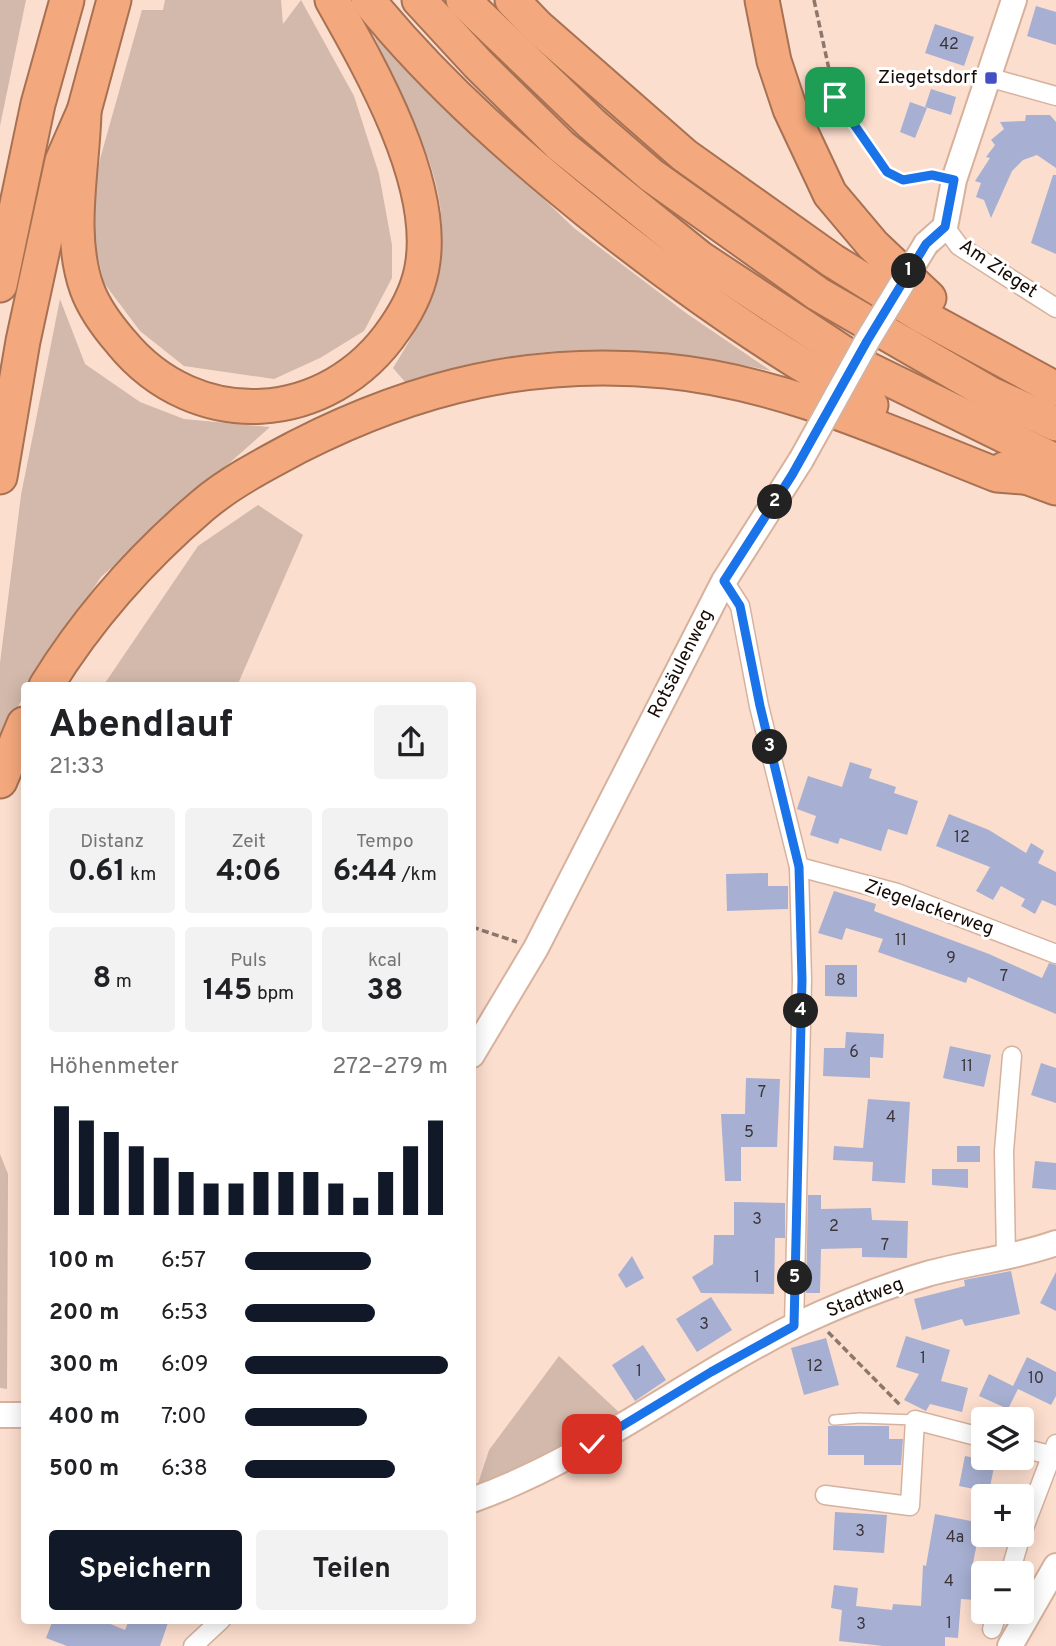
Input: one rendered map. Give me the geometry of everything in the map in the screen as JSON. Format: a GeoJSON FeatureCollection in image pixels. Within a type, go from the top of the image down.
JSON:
{"type":"FeatureCollection","features":[{"type":"Feature","properties":{"kind":"highway"},"geometry":{"type":"LineString","coordinates":[[0,285],[38,104],[67,0]]}},
{"type":"Feature","properties":{"kind":"highway"},"geometry":{"type":"LineString","coordinates":[[0,477],[23,341],[62,161],[84,111],[114,0]]}},
{"type":"Feature","properties":{"kind":"highway"},"geometry":{"type":"LineString","coordinates":[[84,111],[76,226],[79,255],[88,290],[107,326],[157,379],[198,399],[238,407],[276,404],[315,395],[351,375],[379,353],[415,295],[424,259],[421,208],[409,160],[364,56],[332,0]]}},
{"type":"Feature","properties":{"kind":"highway"},"geometry":{"type":"LineString","coordinates":[[369,0],[492,133],[694,294],[837,387],[928,436],[1023,477],[1056,488]]}},
{"type":"Feature","properties":{"kind":"highway"},"geometry":{"type":"LineString","coordinates":[[419,0],[478,65],[561,146],[700,258],[867,369],[1056,461]]}},
{"type":"Feature","properties":{"kind":"highway"},"geometry":{"type":"LineString","coordinates":[[463,0],[592,124],[662,183],[818,294],[991,394],[1056,424]]}},
{"type":"Feature","properties":{"kind":"highway"},"geometry":{"type":"LineString","coordinates":[[512,0],[537,27],[684,155],[833,261],[922,316],[1056,389]]}},
{"type":"Feature","properties":{"kind":"highway"},"geometry":{"type":"LineString","coordinates":[[762,0],[774,61],[790,109],[830,194],[873,245],[978,346]]}},
{"type":"Feature","properties":{"kind":"highway"},"geometry":{"type":"LineString","coordinates":[[49,682],[78,636],[111,598],[152,553],[204,504],[275,459],[341,425],[417,395],[494,377],[570,368],[625,369],[668,371],[732,382],[809,403],[996,475],[1023,477]]}},
{"type":"Feature","properties":{"kind":"highway"},"geometry":{"type":"LineString","coordinates":[[0,781],[21,731]]}},
{"type":"Feature","properties":{"kind":"street"},"geometry":{"type":"LineString","coordinates":[[945,227],[954,180],[991,78],[1014,0]]}},
{"type":"Feature","properties":{"kind":"street"},"geometry":{"type":"LineString","coordinates":[[991,78],[1056,96]]}},
{"type":"Feature","properties":{"kind":"street","name":"Rotsäulenweg"},"geometry":{"type":"LineString","coordinates":[[476,1048],[536,948],[724,581],[801,460],[867,341],[926,244],[945,227]]}},
{"type":"Feature","properties":{"kind":"street","name":"Am Zieget"},"geometry":{"type":"LineString","coordinates":[[945,227],[958,246],[1056,308]]}},
{"type":"Feature","properties":{"kind":"street"},"geometry":{"type":"LineString","coordinates":[[724,581],[740,606],[760,706],[799,867],[803,1322]]}},
{"type":"Feature","properties":{"kind":"street","name":"Ziegelackerweg"},"geometry":{"type":"LineString","coordinates":[[799,867],[897,892],[1056,954]]}},
{"type":"Feature","properties":{"kind":"street"},"geometry":{"type":"LineString","coordinates":[[1006,1256],[1004,1151],[1012,1056]]}},
{"type":"Feature","properties":{"kind":"street","name":"Stadtweg"},"geometry":{"type":"LineString","coordinates":[[476,1499],[500,1490],[592,1444],[711,1372],[803,1322],[927,1275],[1056,1243]]}},
{"type":"Feature","properties":{"kind":"street"},"geometry":{"type":"LineString","coordinates":[[825,1495],[910,1506],[915,1420],[971,1435]]}},
{"type":"Feature","properties":{"kind":"street"},"geometry":{"type":"LineString","coordinates":[[1034,1449],[1053,1450],[1034,1501]]}},
{"type":"Feature","properties":{"kind":"street"},"geometry":{"type":"LineString","coordinates":[[1000,1629],[1056,1566]]}},
{"type":"Feature","properties":{"kind":"street"},"geometry":{"type":"LineString","coordinates":[[193,1646],[216,1624]]}},
{"type":"Feature","properties":{"kind":"lane"},"geometry":{"type":"LineString","coordinates":[[834,1420],[915,1420]]}},
{"type":"Feature","properties":{"kind":"path"},"geometry":{"type":"LineString","coordinates":[[814,0],[835,97],[887,172],[903,180],[932,175],[954,180]]}},
{"type":"Feature","properties":{"kind":"path"},"geometry":{"type":"LineString","coordinates":[[476,927],[536,948]]}},
{"type":"Feature","properties":{"kind":"path"},"geometry":{"type":"LineString","coordinates":[[803,1322],[915,1420]]}},
{"type":"Feature","properties":{"kind":"shaded area"},"geometry":{"type":"Polygon","coordinates":[[[0,0],[26,0],[0,126],[0,0]]]}},
{"type":"Feature","properties":{"kind":"shaded area"},"geometry":{"type":"Polygon","coordinates":[[[165,0],[281,0],[283,24],[301,0],[354,96],[379,174],[392,245],[392,278],[364,331],[320,358],[274,379],[184,366],[140,331],[104,283],[89,220],[100,159],[142,10],[163,10],[165,0]]]}},
{"type":"Feature","properties":{"kind":"shaded area"},"geometry":{"type":"Polygon","coordinates":[[[374,36],[574,228],[686,313],[771,371],[666,354],[560,351],[479,362],[406,383],[393,368],[420,320],[436,277],[442,238],[439,200],[430,163],[415,124],[374,36]]]}},
{"type":"Feature","properties":{"kind":"shaded area"},"geometry":{"type":"Polygon","coordinates":[[[60,299],[85,364],[140,402],[184,419],[270,427],[101,577],[31,682],[21,682],[21,701],[0,747],[0,663],[21,495],[60,299]]]}},
{"type":"Feature","properties":{"kind":"shaded area"},"geometry":{"type":"Polygon","coordinates":[[[258,505],[303,535],[239,682],[106,682],[198,546],[258,505]]]}},
{"type":"Feature","properties":{"kind":"shaded area"},"geometry":{"type":"Polygon","coordinates":[[[0,1154],[8,1174],[7,1389],[0,1388],[0,1154]]]}},
{"type":"Feature","properties":{"kind":"shaded area"},"geometry":{"type":"Polygon","coordinates":[[[559,1356],[623,1416],[476,1490],[489,1450],[559,1356]]]}},
{"type":"Feature","properties":{"kind":"building"},"geometry":{"type":"Polygon","coordinates":[[[1036,6],[1056,12],[1056,45],[1027,36],[1036,6]]]}},
{"type":"Feature","properties":{"kind":"building"},"geometry":{"type":"Polygon","coordinates":[[[935,24],[974,37],[964,66],[925,53],[935,24]]]}},
{"type":"Feature","properties":{"kind":"building"},"geometry":{"type":"Polygon","coordinates":[[[931,89],[956,97],[951,115],[925,107],[931,89]]]}},
{"type":"Feature","properties":{"kind":"building"},"geometry":{"type":"Polygon","coordinates":[[[910,102],[927,108],[915,138],[900,132],[910,102]]]}},
{"type":"Feature","properties":{"kind":"building"},"geometry":{"type":"Polygon","coordinates":[[[1026,115],[1050,115],[1056,122],[1056,168],[1037,155],[1023,160],[1012,171],[991,218],[984,200],[976,197],[981,183],[975,181],[990,158],[986,157],[995,145],[991,140],[1004,129],[1000,122],[1025,121],[1026,115]]]}},
{"type":"Feature","properties":{"kind":"building"},"geometry":{"type":"Polygon","coordinates":[[[1053,175],[1056,175],[1056,254],[1031,243],[1053,175]]]}},
{"type":"Feature","properties":{"kind":"building"},"geometry":{"type":"Polygon","coordinates":[[[850,762],[872,769],[869,778],[896,787],[894,793],[918,801],[907,835],[888,829],[881,851],[840,838],[838,844],[810,835],[816,816],[797,809],[808,776],[842,787],[850,762]]]}},
{"type":"Feature","properties":{"kind":"building"},"geometry":{"type":"Polygon","coordinates":[[[949,814],[989,830],[1026,853],[1031,843],[1044,851],[1038,863],[1056,872],[1056,906],[1042,900],[1035,914],[1021,906],[1025,899],[1001,886],[993,900],[976,891],[990,867],[936,846],[949,814]]]}},
{"type":"Feature","properties":{"kind":"building"},"geometry":{"type":"Polygon","coordinates":[[[768,873],[768,886],[788,886],[788,909],[727,911],[726,874],[768,873]]]}},
{"type":"Feature","properties":{"kind":"building"},"geometry":{"type":"Polygon","coordinates":[[[834,891],[876,904],[874,911],[989,954],[1042,978],[1049,963],[1056,965],[1056,1014],[968,977],[966,983],[878,952],[883,939],[846,928],[842,940],[818,933],[834,891]]]}},
{"type":"Feature","properties":{"kind":"building"},"geometry":{"type":"Polygon","coordinates":[[[825,965],[857,965],[857,997],[825,996],[825,965]]]}},
{"type":"Feature","properties":{"kind":"building"},"geometry":{"type":"Polygon","coordinates":[[[846,1032],[884,1034],[883,1058],[870,1057],[870,1078],[823,1076],[824,1048],[845,1048],[846,1032]]]}},
{"type":"Feature","properties":{"kind":"building"},"geometry":{"type":"Polygon","coordinates":[[[950,1046],[991,1055],[984,1087],[943,1078],[950,1046]]]}},
{"type":"Feature","properties":{"kind":"building"},"geometry":{"type":"Polygon","coordinates":[[[1041,1063],[1056,1068],[1056,1103],[1031,1095],[1041,1063]]]}},
{"type":"Feature","properties":{"kind":"building"},"geometry":{"type":"Polygon","coordinates":[[[746,1078],[780,1079],[777,1147],[741,1147],[741,1181],[725,1181],[721,1114],[745,1114],[746,1078]]]}},
{"type":"Feature","properties":{"kind":"building"},"geometry":{"type":"Polygon","coordinates":[[[868,1099],[910,1102],[905,1183],[872,1181],[873,1162],[833,1160],[834,1146],[863,1148],[868,1099]]]}},
{"type":"Feature","properties":{"kind":"building"},"geometry":{"type":"Polygon","coordinates":[[[957,1146],[980,1146],[980,1162],[957,1162],[957,1146]]]}},
{"type":"Feature","properties":{"kind":"building"},"geometry":{"type":"Polygon","coordinates":[[[1035,1161],[1056,1163],[1056,1190],[1032,1188],[1035,1161]]]}},
{"type":"Feature","properties":{"kind":"building"},"geometry":{"type":"Polygon","coordinates":[[[932,1169],[968,1169],[968,1188],[932,1185],[932,1169]]]}},
{"type":"Feature","properties":{"kind":"building"},"geometry":{"type":"Polygon","coordinates":[[[808,1195],[821,1195],[821,1209],[871,1208],[872,1220],[908,1221],[907,1258],[862,1257],[862,1248],[821,1249],[820,1293],[806,1293],[808,1195]]]}},
{"type":"Feature","properties":{"kind":"building"},"geometry":{"type":"Polygon","coordinates":[[[734,1202],[785,1203],[785,1238],[775,1238],[774,1294],[701,1293],[692,1277],[713,1264],[714,1235],[734,1235],[734,1202]]]}},
{"type":"Feature","properties":{"kind":"building"},"geometry":{"type":"Polygon","coordinates":[[[632,1256],[644,1278],[626,1288],[618,1275],[632,1256]]]}},
{"type":"Feature","properties":{"kind":"building"},"geometry":{"type":"Polygon","coordinates":[[[1011,1271],[1020,1314],[965,1326],[962,1319],[922,1330],[914,1299],[965,1286],[964,1280],[1011,1271]]]}},
{"type":"Feature","properties":{"kind":"building"},"geometry":{"type":"Polygon","coordinates":[[[1056,1272],[1056,1311],[1040,1303],[1056,1272]]]}},
{"type":"Feature","properties":{"kind":"building"},"geometry":{"type":"Polygon","coordinates":[[[711,1297],[732,1330],[697,1352],[676,1319],[711,1297]]]}},
{"type":"Feature","properties":{"kind":"building"},"geometry":{"type":"Polygon","coordinates":[[[906,1336],[950,1350],[941,1381],[968,1388],[962,1412],[930,1404],[926,1411],[904,1400],[919,1374],[896,1367],[906,1336]]]}},
{"type":"Feature","properties":{"kind":"building"},"geometry":{"type":"Polygon","coordinates":[[[826,1338],[839,1385],[804,1395],[791,1348],[826,1338]]]}},
{"type":"Feature","properties":{"kind":"building"},"geometry":{"type":"Polygon","coordinates":[[[643,1345],[666,1380],[635,1401],[612,1365],[643,1345]]]}},
{"type":"Feature","properties":{"kind":"building"},"geometry":{"type":"Polygon","coordinates":[[[1027,1357],[1056,1372],[1056,1396],[1051,1405],[1018,1389],[1009,1407],[979,1396],[989,1374],[1013,1386],[1027,1357]]]}},
{"type":"Feature","properties":{"kind":"building"},"geometry":{"type":"Polygon","coordinates":[[[828,1426],[889,1426],[889,1439],[903,1439],[901,1465],[864,1465],[864,1455],[828,1455],[828,1426]]]}},
{"type":"Feature","properties":{"kind":"building"},"geometry":{"type":"Polygon","coordinates":[[[965,1456],[971,1457],[971,1470],[993,1470],[991,1484],[971,1484],[971,1488],[959,1486],[965,1456]]]}},
{"type":"Feature","properties":{"kind":"building"},"geometry":{"type":"Polygon","coordinates":[[[835,1512],[887,1515],[884,1553],[833,1550],[835,1512]]]}},
{"type":"Feature","properties":{"kind":"building"},"geometry":{"type":"Polygon","coordinates":[[[935,1514],[971,1521],[971,1547],[976,1547],[973,1561],[971,1561],[971,1600],[961,1599],[958,1638],[945,1637],[945,1646],[883,1646],[839,1641],[842,1610],[831,1608],[834,1585],[858,1588],[856,1606],[892,1610],[893,1604],[921,1606],[923,1565],[926,1566],[935,1514]]]}},
{"type":"Feature","properties":{"kind":"building"},"geometry":{"type":"Polygon","coordinates":[[[51,1624],[111,1624],[125,1630],[127,1624],[168,1624],[160,1646],[67,1646],[46,1638],[51,1624]]]}},
{"type":"Feature","properties":{"kind":"place","name":"Ziegetsdorf"},"geometry":{"type":"Point","coordinates":[991,78]}},
{"type":"Feature","properties":{"kind":"route"},"geometry":{"type":"LineString","coordinates":[[592,1444],[711,1372],[794,1326],[802,980],[799,867],[760,706],[740,606],[724,581],[792,475],[867,341],[926,244],[945,227],[954,180],[932,175],[903,180],[887,172],[835,97]]}}]}
